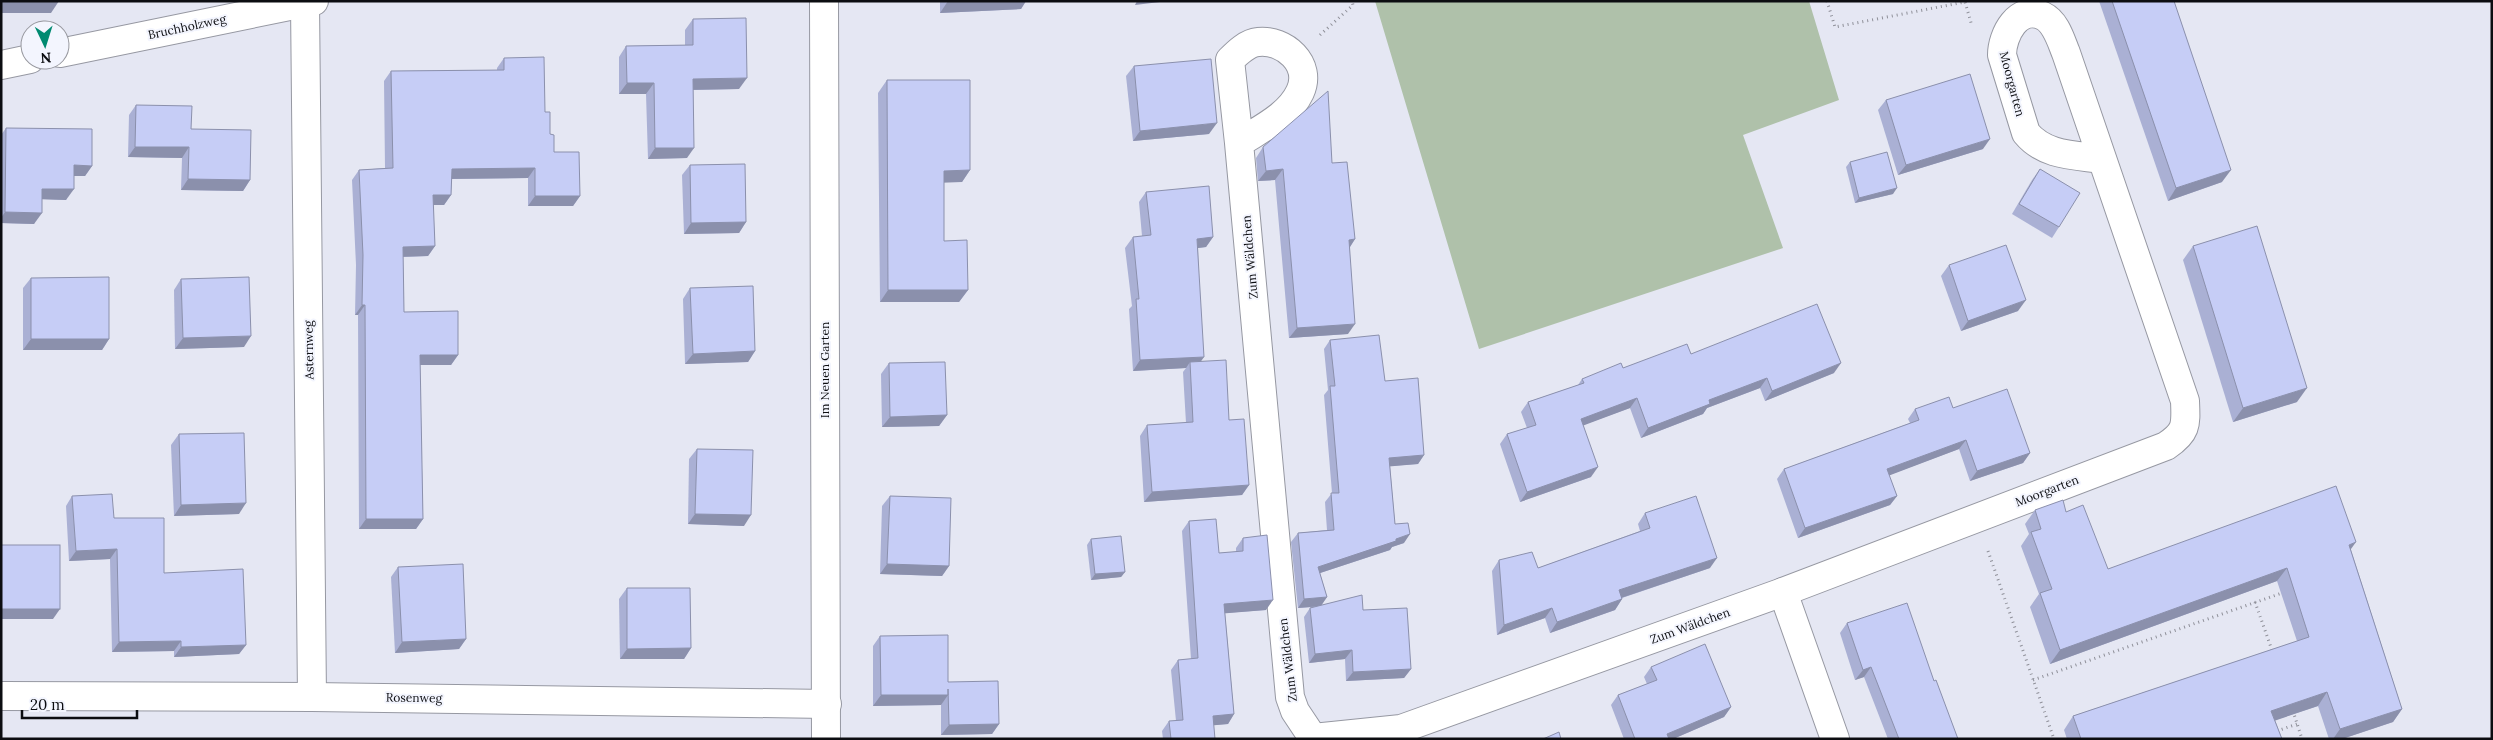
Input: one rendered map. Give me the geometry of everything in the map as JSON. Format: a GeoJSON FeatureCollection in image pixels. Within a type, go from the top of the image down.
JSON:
{"type":"FeatureCollection","features":[{"type":"Feature","properties":{"kind":"street","name":"Im Neuen Garten"},"geometry":{"type":"LineString","coordinates":[[824,1],[826,739]]}},
{"type":"Feature","properties":{"kind":"street","name":"Bruchholzweg"},"geometry":{"type":"LineString","coordinates":[[70,51],[310,2]]}},
{"type":"Feature","properties":{"kind":"street","name":"Asternweg"},"geometry":{"type":"LineString","coordinates":[[310,2],[312,697]]}},
{"type":"Feature","properties":{"kind":"street","name":"Moorgarten"},"geometry":{"type":"LineString","coordinates":[[1783,592],[2166,446],[2180,436],[2186,423],[2185,401],[2102,159],[2057,31],[2043,16],[2035,14],[2017,20],[2006,32],[2002,44],[2002,55],[2026,133],[2033,142],[2045,150],[2102,159]]}},
{"type":"Feature","properties":{"kind":"street","name":"Zum Wäldchen"},"geometry":{"type":"LineString","coordinates":[[1296,56],[1280,44],[1257,42],[1242,48],[1230,60],[1290,697],[1295,711],[1314,738],[1401,729],[1783,592]]}},
{"type":"Feature","properties":{"kind":"street"},"geometry":{"type":"LineString","coordinates":[[1239,143],[1287,110],[1301,91],[1303,73],[1296,56]]}},
{"type":"Feature","properties":{"kind":"street"},"geometry":{"type":"LineString","coordinates":[[1,65],[20,61]]}},
{"type":"Feature","properties":{"kind":"street"},"geometry":{"type":"LineString","coordinates":[[1783,592],[1834,739]]}},
{"type":"Feature","properties":{"kind":"street","name":"Rosenweg"},"geometry":{"type":"LineString","coordinates":[[1,696],[312,697],[827,704]]}},
{"type":"Feature","properties":{"kind":"path"},"geometry":{"type":"LineString","coordinates":[[1296,56],[1353,5],[1352,1]]}},
{"type":"Feature","properties":{"kind":"path"},"geometry":{"type":"LineString","coordinates":[[1828,1],[1835,27],[1964,2],[1972,26],[1979,25]]}},
{"type":"Feature","properties":{"kind":"path"},"geometry":{"type":"LineString","coordinates":[[1977,518],[2054,739]]}},
{"type":"Feature","properties":{"kind":"path"},"geometry":{"type":"LineString","coordinates":[[2033,680],[2292,589]]}},
{"type":"Feature","properties":{"kind":"path"},"geometry":{"type":"LineString","coordinates":[[2255,602],[2275,659]]}},
{"type":"Feature","properties":{"kind":"path"},"geometry":{"type":"LineString","coordinates":[[2291,706],[2302,739]]}},
{"type":"Feature","properties":{"kind":"path"},"geometry":{"type":"LineString","coordinates":[[2271,733],[2297,724]]}},
{"type":"Feature","properties":{"kind":"green space"},"geometry":{"type":"Polygon","coordinates":[[[1375,1],[1809,1],[1839,100],[1743,135],[1783,248],[1479,349],[1375,1]]]}},
{"type":"Feature","properties":{"kind":"building"},"geometry":{"type":"Polygon","coordinates":[[[2112,1],[2174,1],[2231,170],[2176,188],[2112,1]]]}},
{"type":"Feature","properties":{"kind":"building"},"geometry":{"type":"Polygon","coordinates":[[[746,18],[747,78],[693,79],[694,148],[655,148],[654,83],[627,83],[626,46],[693,45],[693,19],[746,18]]]}},
{"type":"Feature","properties":{"kind":"building"},"geometry":{"type":"Polygon","coordinates":[[[544,57],[545,112],[550,112],[550,134],[554,135],[554,152],[579,152],[580,196],[535,196],[535,168],[452,169],[451,195],[433,195],[435,246],[403,247],[404,312],[458,311],[458,355],[420,355],[423,519],[366,519],[365,305],[362,305],[363,255],[359,170],[393,168],[391,71],[504,70],[504,58],[544,57]]]}},
{"type":"Feature","properties":{"kind":"building"},"geometry":{"type":"Polygon","coordinates":[[[1211,59],[1217,123],[1140,131],[1134,66],[1211,59]]]}},
{"type":"Feature","properties":{"kind":"building"},"geometry":{"type":"Polygon","coordinates":[[[1970,74],[1990,139],[1906,165],[1886,100],[1970,74]]]}},
{"type":"Feature","properties":{"kind":"building"},"geometry":{"type":"Polygon","coordinates":[[[887,80],[970,80],[970,170],[944,171],[944,241],[967,240],[968,290],[888,290],[887,80]]]}},
{"type":"Feature","properties":{"kind":"building"},"geometry":{"type":"Polygon","coordinates":[[[1328,91],[1332,163],[1347,162],[1355,239],[1349,240],[1355,324],[1297,328],[1283,169],[1266,171],[1263,147],[1328,91]]]}},
{"type":"Feature","properties":{"kind":"building"},"geometry":{"type":"Polygon","coordinates":[[[136,105],[192,106],[191,129],[251,130],[250,180],[188,179],[189,147],[135,147],[136,105]]]}},
{"type":"Feature","properties":{"kind":"building"},"geometry":{"type":"Polygon","coordinates":[[[6,128],[92,129],[92,166],[74,165],[74,189],[42,189],[42,213],[5,212],[6,128]]]}},
{"type":"Feature","properties":{"kind":"building"},"geometry":{"type":"Polygon","coordinates":[[[1887,152],[1897,188],[1859,198],[1850,162],[1887,152]]]}},
{"type":"Feature","properties":{"kind":"building"},"geometry":{"type":"Polygon","coordinates":[[[745,164],[746,222],[691,223],[690,165],[745,164]]]}},
{"type":"Feature","properties":{"kind":"building"},"geometry":{"type":"Polygon","coordinates":[[[2040,169],[2080,193],[2059,227],[2019,204],[2040,169]]]}},
{"type":"Feature","properties":{"kind":"building"},"geometry":{"type":"Polygon","coordinates":[[[1209,186],[1213,237],[1197,239],[1204,357],[1140,360],[1136,299],[1139,299],[1133,237],[1151,235],[1146,192],[1209,186]]]}},
{"type":"Feature","properties":{"kind":"building"},"geometry":{"type":"Polygon","coordinates":[[[2257,226],[2307,388],[2243,408],[2193,246],[2257,226]]]}},
{"type":"Feature","properties":{"kind":"building"},"geometry":{"type":"Polygon","coordinates":[[[2006,245],[2026,300],[1968,321],[1949,265],[2006,245]]]}},
{"type":"Feature","properties":{"kind":"building"},"geometry":{"type":"Polygon","coordinates":[[[109,277],[109,339],[31,339],[31,278],[109,277]]]}},
{"type":"Feature","properties":{"kind":"building"},"geometry":{"type":"Polygon","coordinates":[[[249,277],[251,336],[183,338],[181,279],[249,277]]]}},
{"type":"Feature","properties":{"kind":"building"},"geometry":{"type":"Polygon","coordinates":[[[753,286],[755,351],[693,354],[690,288],[753,286]]]}},
{"type":"Feature","properties":{"kind":"building"},"geometry":{"type":"Polygon","coordinates":[[[1817,304],[1841,363],[1772,391],[1767,378],[1709,400],[1710,404],[1648,428],[1637,398],[1581,419],[1598,467],[1527,492],[1507,434],[1536,425],[1528,402],[1584,383],[1582,379],[1621,363],[1623,368],[1687,344],[1691,354],[1817,304]]]}},
{"type":"Feature","properties":{"kind":"building"},"geometry":{"type":"Polygon","coordinates":[[[1379,335],[1385,381],[1418,378],[1424,455],[1389,458],[1395,524],[1408,523],[1410,534],[1396,539],[1396,541],[1318,567],[1327,597],[1304,599],[1298,533],[1334,530],[1331,493],[1339,493],[1330,386],[1335,386],[1330,340],[1379,335]]]}},
{"type":"Feature","properties":{"kind":"building"},"geometry":{"type":"Polygon","coordinates":[[[1226,360],[1229,420],[1244,419],[1249,485],[1152,492],[1147,425],[1193,422],[1190,362],[1226,360]]]}},
{"type":"Feature","properties":{"kind":"building"},"geometry":{"type":"Polygon","coordinates":[[[945,362],[947,415],[890,417],[889,363],[945,362]]]}},
{"type":"Feature","properties":{"kind":"building"},"geometry":{"type":"Polygon","coordinates":[[[2007,389],[2030,453],[1977,471],[1966,440],[1887,469],[1897,496],[1805,528],[1784,469],[1919,420],[1915,409],[1949,397],[1953,408],[2007,389]]]}},
{"type":"Feature","properties":{"kind":"building"},"geometry":{"type":"Polygon","coordinates":[[[244,433],[246,503],[181,505],[179,434],[244,433]]]}},
{"type":"Feature","properties":{"kind":"building"},"geometry":{"type":"Polygon","coordinates":[[[697,449],[753,450],[751,515],[695,514],[697,449]]]}},
{"type":"Feature","properties":{"kind":"building"},"geometry":{"type":"Polygon","coordinates":[[[2336,486],[2356,542],[2349,545],[2402,709],[2340,729],[2327,692],[2271,711],[2282,739],[2081,739],[2073,716],[2309,637],[2287,568],[2060,650],[2040,593],[2052,589],[2031,532],[2041,529],[2035,510],[2063,500],[2066,512],[2083,505],[2108,569],[2336,486]]]}},
{"type":"Feature","properties":{"kind":"building"},"geometry":{"type":"Polygon","coordinates":[[[112,494],[114,518],[164,518],[164,573],[243,569],[246,645],[181,647],[181,641],[119,642],[117,549],[76,551],[72,496],[112,494]]]}},
{"type":"Feature","properties":{"kind":"building"},"geometry":{"type":"Polygon","coordinates":[[[890,496],[951,498],[949,566],[887,564],[890,496]]]}},
{"type":"Feature","properties":{"kind":"building"},"geometry":{"type":"Polygon","coordinates":[[[1696,496],[1717,558],[1619,590],[1622,599],[1557,622],[1552,608],[1504,625],[1499,560],[1532,552],[1538,568],[1650,528],[1645,513],[1696,496]]]}},
{"type":"Feature","properties":{"kind":"building"},"geometry":{"type":"Polygon","coordinates":[[[1216,519],[1219,553],[1243,551],[1243,538],[1267,535],[1273,600],[1224,604],[1234,714],[1213,716],[1215,739],[1171,739],[1169,721],[1183,720],[1178,660],[1198,658],[1189,521],[1216,519]]]}},
{"type":"Feature","properties":{"kind":"building"},"geometry":{"type":"Polygon","coordinates":[[[1121,536],[1125,572],[1095,574],[1091,539],[1121,536]]]}},
{"type":"Feature","properties":{"kind":"building"},"geometry":{"type":"Polygon","coordinates":[[[1,545],[60,545],[60,609],[1,609],[1,545]]]}},
{"type":"Feature","properties":{"kind":"building"},"geometry":{"type":"Polygon","coordinates":[[[463,564],[466,639],[402,642],[398,567],[463,564]]]}},
{"type":"Feature","properties":{"kind":"building"},"geometry":{"type":"Polygon","coordinates":[[[627,588],[690,588],[691,648],[627,649],[627,588]]]}},
{"type":"Feature","properties":{"kind":"building"},"geometry":{"type":"Polygon","coordinates":[[[1362,595],[1363,610],[1407,608],[1411,669],[1353,672],[1352,650],[1315,654],[1310,608],[1362,595]]]}},
{"type":"Feature","properties":{"kind":"building"},"geometry":{"type":"Polygon","coordinates":[[[1907,603],[1934,681],[1936,680],[1958,739],[1899,739],[1871,667],[1863,670],[1847,623],[1907,603]]]}},
{"type":"Feature","properties":{"kind":"building"},"geometry":{"type":"Polygon","coordinates":[[[948,635],[948,682],[998,681],[999,724],[949,725],[948,689],[948,695],[881,695],[880,636],[948,635]]]}},
{"type":"Feature","properties":{"kind":"building"},"geometry":{"type":"Polygon","coordinates":[[[1705,644],[1731,707],[1667,734],[1669,739],[1635,739],[1618,695],[1657,680],[1651,667],[1705,644]]]}},
{"type":"Feature","properties":{"kind":"building"},"geometry":{"type":"Polygon","coordinates":[[[1559,732],[1561,739],[1543,739],[1559,732]]]}}]}
